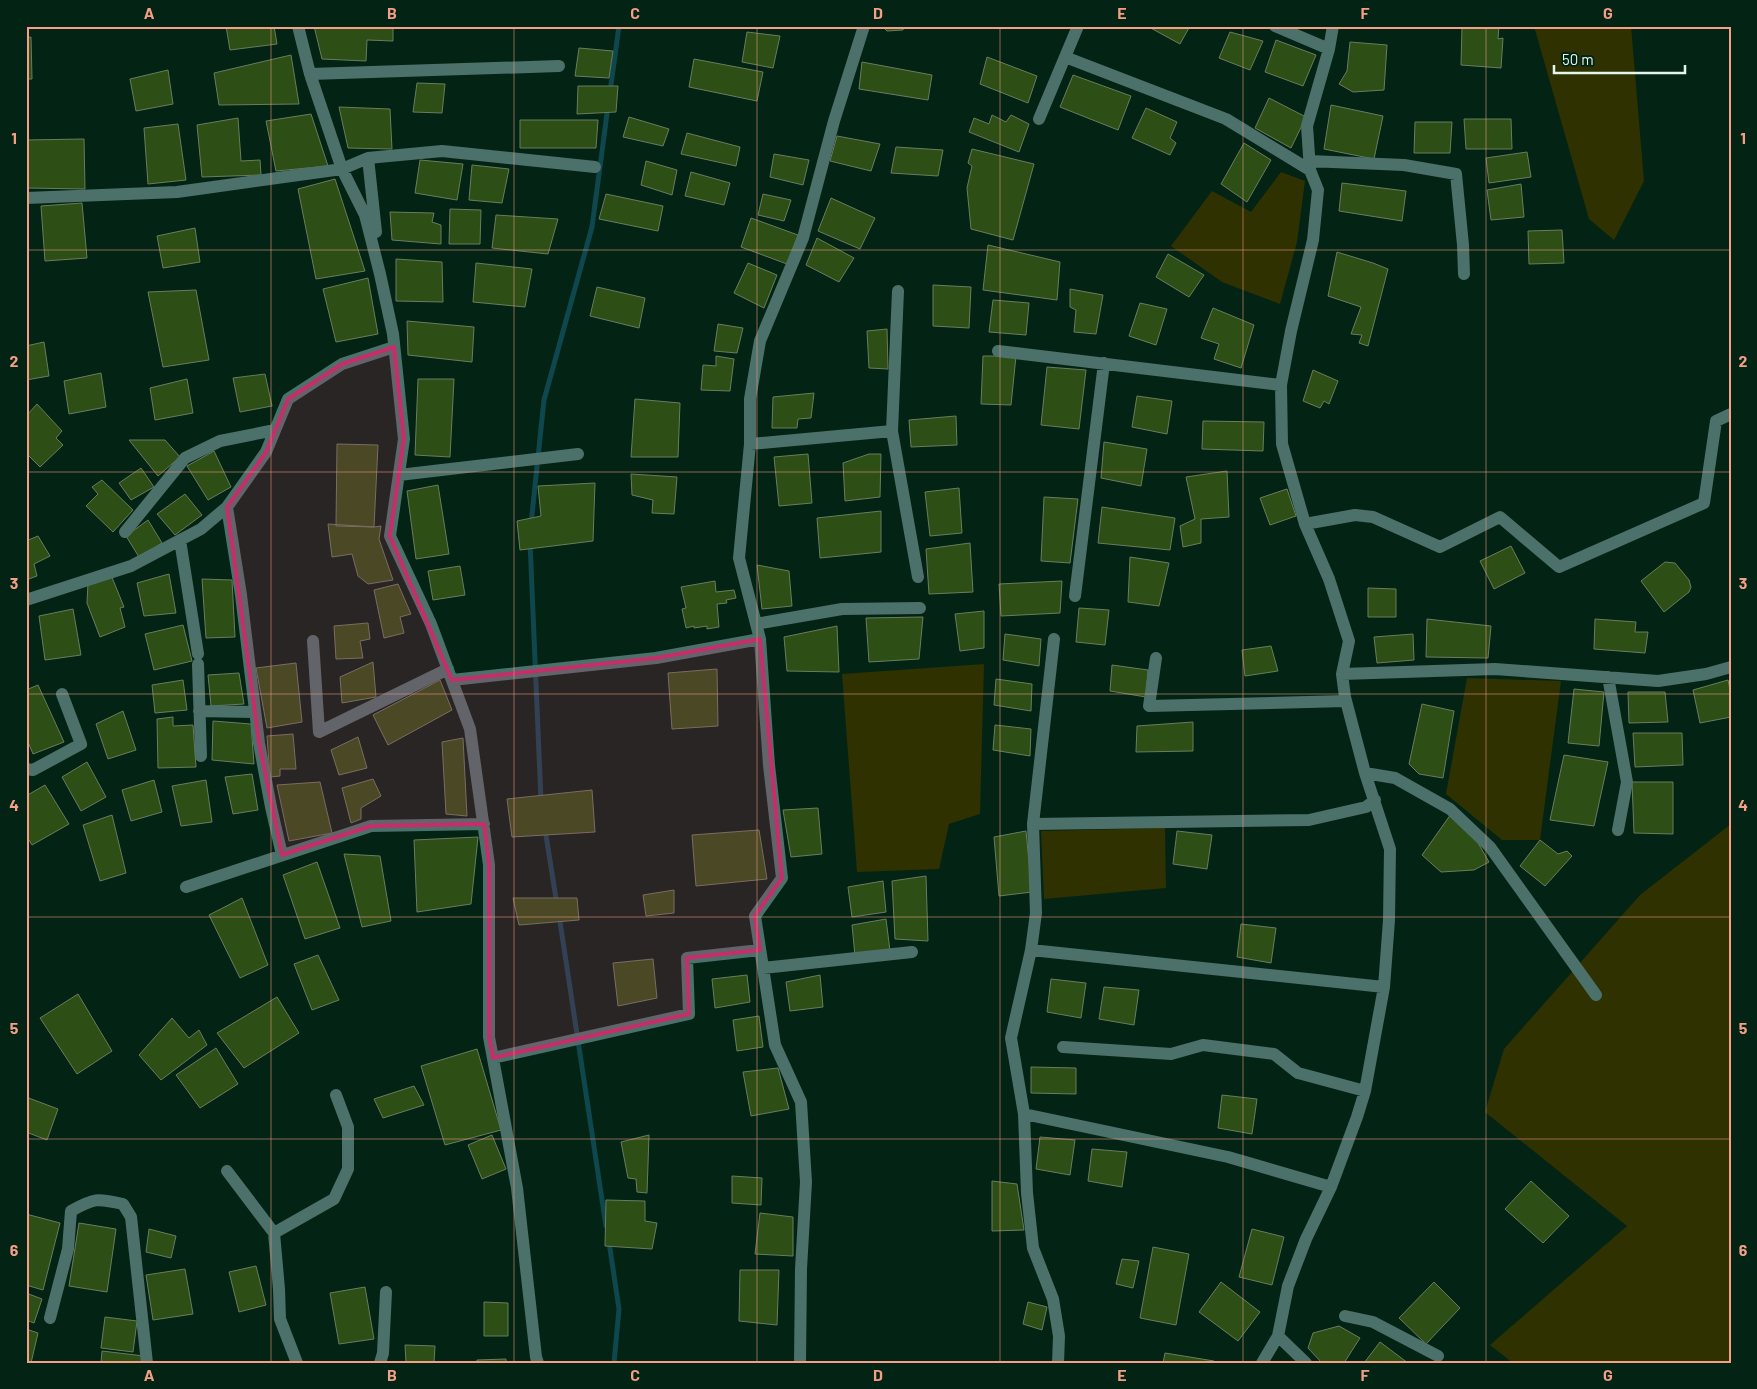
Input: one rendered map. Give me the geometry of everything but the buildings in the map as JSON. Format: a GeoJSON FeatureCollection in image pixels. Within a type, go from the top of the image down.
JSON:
{"type":"FeatureCollection","features":[{"type":"Feature","properties":{"kind":"street"},"geometry":{"type":"LineString","coordinates":[[298,26],[310,74],[342,169],[365,215],[380,274],[394,346],[404,439],[390,536],[430,624],[470,729],[489,866],[489,1037],[517,1188],[538,1363]]}},
{"type":"Feature","properties":{"kind":"street"},"geometry":{"type":"LineString","coordinates":[[800,1363],[801,1269],[806,1182],[801,1102],[775,1045],[755,916],[782,878],[769,764],[760,639],[739,558],[750,444],[750,399],[760,342],[803,238],[834,121],[864,26]]}},
{"type":"Feature","properties":{"kind":"street"},"geometry":{"type":"LineString","coordinates":[[1039,119],[1078,26]]}},
{"type":"Feature","properties":{"kind":"street"},"geometry":{"type":"LineString","coordinates":[[1275,26],[1329,49]]}},
{"type":"Feature","properties":{"kind":"street"},"geometry":{"type":"LineString","coordinates":[[1262,1363],[1278,1336],[1288,1286],[1306,1239],[1331,1187],[1365,1091],[1384,987],[1389,920],[1390,849],[1365,773],[1346,701],[1342,674],[1349,641],[1329,578],[1306,524],[1282,444],[1281,385],[1291,331],[1313,240],[1318,190],[1310,165],[1307,126],[1329,49],[1333,26]]}},
{"type":"Feature","properties":{"kind":"street"},"geometry":{"type":"LineString","coordinates":[[1065,56],[1226,119],[1310,165],[1404,165],[1456,174],[1464,274]]}},
{"type":"Feature","properties":{"kind":"street"},"geometry":{"type":"LineString","coordinates":[[310,74],[559,66]]}},
{"type":"Feature","properties":{"kind":"street"},"geometry":{"type":"LineString","coordinates":[[26,198],[177,192],[342,169],[368,158],[442,151],[595,167]]}},
{"type":"Feature","properties":{"kind":"street"},"geometry":{"type":"LineString","coordinates":[[368,158],[380,274]]}},
{"type":"Feature","properties":{"kind":"street"},"geometry":{"type":"LineString","coordinates":[[898,291],[892,431],[918,577]]}},
{"type":"Feature","properties":{"kind":"street"},"geometry":{"type":"LineString","coordinates":[[26,600],[130,566],[201,530],[227,507],[266,452],[288,399],[342,364],[394,346]]}},
{"type":"Feature","properties":{"kind":"street"},"geometry":{"type":"LineString","coordinates":[[998,351],[1281,385]]}},
{"type":"Feature","properties":{"kind":"street"},"geometry":{"type":"LineString","coordinates":[[1075,596],[1104,363]]}},
{"type":"Feature","properties":{"kind":"street"},"geometry":{"type":"LineString","coordinates":[[1306,524],[1354,515],[1373,517],[1440,547],[1500,517],[1559,567],[1704,503],[1716,421],[1731,414]]}},
{"type":"Feature","properties":{"kind":"street"},"geometry":{"type":"LineString","coordinates":[[125,532],[185,458],[220,441],[275,430]]}},
{"type":"Feature","properties":{"kind":"street"},"geometry":{"type":"LineString","coordinates":[[750,444],[892,431]]}},
{"type":"Feature","properties":{"kind":"street"},"geometry":{"type":"LineString","coordinates":[[399,475],[578,454]]}},
{"type":"Feature","properties":{"kind":"street"},"geometry":{"type":"LineString","coordinates":[[227,507],[241,595],[254,712],[270,807],[282,855]]}},
{"type":"Feature","properties":{"kind":"street"},"geometry":{"type":"LineString","coordinates":[[180,540],[198,659],[201,756]]}},
{"type":"Feature","properties":{"kind":"street"},"geometry":{"type":"LineString","coordinates":[[756,624],[842,610],[920,608]]}},
{"type":"Feature","properties":{"kind":"street"},"geometry":{"type":"LineString","coordinates":[[313,641],[319,732],[450,675],[656,658],[760,639]]}},
{"type":"Feature","properties":{"kind":"street"},"geometry":{"type":"LineString","coordinates":[[1054,639],[1033,824],[1036,913],[1031,950],[1011,1038],[1024,1114],[1027,1193],[1033,1248],[1053,1299],[1058,1336],[1058,1363]]}},
{"type":"Feature","properties":{"kind":"street"},"geometry":{"type":"LineString","coordinates":[[1156,658],[1149,706],[1346,701]]}},
{"type":"Feature","properties":{"kind":"street"},"geometry":{"type":"LineString","coordinates":[[1342,674],[1495,669],[1658,681],[1706,674],[1731,667]]}},
{"type":"Feature","properties":{"kind":"street"},"geometry":{"type":"LineString","coordinates":[[1608,677],[1627,782],[1618,830]]}},
{"type":"Feature","properties":{"kind":"street"},"geometry":{"type":"LineString","coordinates":[[26,769],[33,770],[81,744],[62,694]]}},
{"type":"Feature","properties":{"kind":"street"},"geometry":{"type":"LineString","coordinates":[[200,711],[254,712]]}},
{"type":"Feature","properties":{"kind":"street"},"geometry":{"type":"LineString","coordinates":[[1365,773],[1395,778],[1450,809],[1490,846],[1596,995]]}},
{"type":"Feature","properties":{"kind":"street"},"geometry":{"type":"LineString","coordinates":[[1033,824],[1309,820],[1366,807],[1375,800]]}},
{"type":"Feature","properties":{"kind":"street"},"geometry":{"type":"LineString","coordinates":[[186,887],[371,826],[484,824]]}},
{"type":"Feature","properties":{"kind":"street"},"geometry":{"type":"LineString","coordinates":[[492,1058],[689,1014],[687,958],[760,950]]}},
{"type":"Feature","properties":{"kind":"street"},"geometry":{"type":"LineString","coordinates":[[1031,950],[1384,987]]}},
{"type":"Feature","properties":{"kind":"street"},"geometry":{"type":"LineString","coordinates":[[763,968],[912,952]]}},
{"type":"Feature","properties":{"kind":"street"},"geometry":{"type":"LineString","coordinates":[[1063,1047],[1171,1054],[1203,1045],[1274,1054],[1298,1073],[1365,1091]]}},
{"type":"Feature","properties":{"kind":"street"},"geometry":{"type":"LineString","coordinates":[[274,1233],[334,1199],[348,1169],[348,1127],[336,1095]]}},
{"type":"Feature","properties":{"kind":"street"},"geometry":{"type":"LineString","coordinates":[[1024,1114],[1228,1157],[1331,1187]]}},
{"type":"Feature","properties":{"kind":"street"},"geometry":{"type":"LineString","coordinates":[[227,1171],[274,1233],[280,1319],[297,1363]]}},
{"type":"Feature","properties":{"kind":"street"},"geometry":{"type":"LineString","coordinates":[[50,1318],[68,1249],[72,1211],[89,1201],[102,1199],[123,1204],[131,1218],[147,1363]]}},
{"type":"Feature","properties":{"kind":"street"},"geometry":{"type":"LineString","coordinates":[[380,1363],[383,1353],[386,1292]]}},
{"type":"Feature","properties":{"kind":"street"},"geometry":{"type":"LineString","coordinates":[[1345,1316],[1373,1322],[1438,1356]]}},
{"type":"Feature","properties":{"kind":"street"},"geometry":{"type":"LineString","coordinates":[[1278,1336],[1306,1363]]}},
{"type":"Feature","properties":{"kind":"highlighted area"},"geometry":{"type":"Polygon","coordinates":[[[394,347],[404,439],[390,536],[452,680],[656,658],[760,639],[782,878],[755,916],[760,950],[687,958],[689,1014],[493,1058],[489,1037],[489,865],[484,824],[371,826],[282,855],[259,743],[227,507],[266,452],[288,399],[342,364],[394,347]]]}},
{"type":"Feature","properties":{"kind":"shaded area"},"geometry":{"type":"Polygon","coordinates":[[[1534,26],[1631,26],[1644,181],[1614,240],[1589,219],[1534,26]]]}},
{"type":"Feature","properties":{"kind":"shaded area"},"geometry":{"type":"Polygon","coordinates":[[[1281,172],[1305,181],[1297,242],[1280,304],[1222,282],[1171,246],[1212,191],[1251,212],[1281,172]]]}},
{"type":"Feature","properties":{"kind":"shaded area"},"geometry":{"type":"Polygon","coordinates":[[[984,664],[980,814],[949,824],[939,869],[857,872],[842,674],[984,664]]]}},
{"type":"Feature","properties":{"kind":"shaded area"},"geometry":{"type":"Polygon","coordinates":[[[1467,678],[1561,681],[1540,840],[1502,840],[1446,794],[1467,678]]]}},
{"type":"Feature","properties":{"kind":"shaded area"},"geometry":{"type":"Polygon","coordinates":[[[1731,824],[1731,1363],[1513,1363],[1490,1345],[1627,1226],[1485,1112],[1504,1049],[1640,895],[1731,824]]]}},
{"type":"Feature","properties":{"kind":"shaded area"},"geometry":{"type":"Polygon","coordinates":[[[1165,828],[1166,888],[1044,899],[1041,831],[1165,828]]]}},
{"type":"Feature","properties":{"kind":"waterway"},"geometry":{"type":"LineString","coordinates":[[610,92],[619,26]]}},
{"type":"Feature","properties":{"kind":"waterway"},"geometry":{"type":"LineString","coordinates":[[531,524],[544,400],[592,227],[608,106]]}},
{"type":"Feature","properties":{"kind":"waterway"},"geometry":{"type":"LineString","coordinates":[[530,542],[541,801]]}},
{"type":"Feature","properties":{"kind":"waterway"},"geometry":{"type":"LineString","coordinates":[[545,829],[557,905]]}},
{"type":"Feature","properties":{"kind":"waterway"},"geometry":{"type":"LineString","coordinates":[[559,915],[606,1226]]}},
{"type":"Feature","properties":{"kind":"waterway"},"geometry":{"type":"LineString","coordinates":[[609,1242],[619,1309],[614,1363]]}}]}
